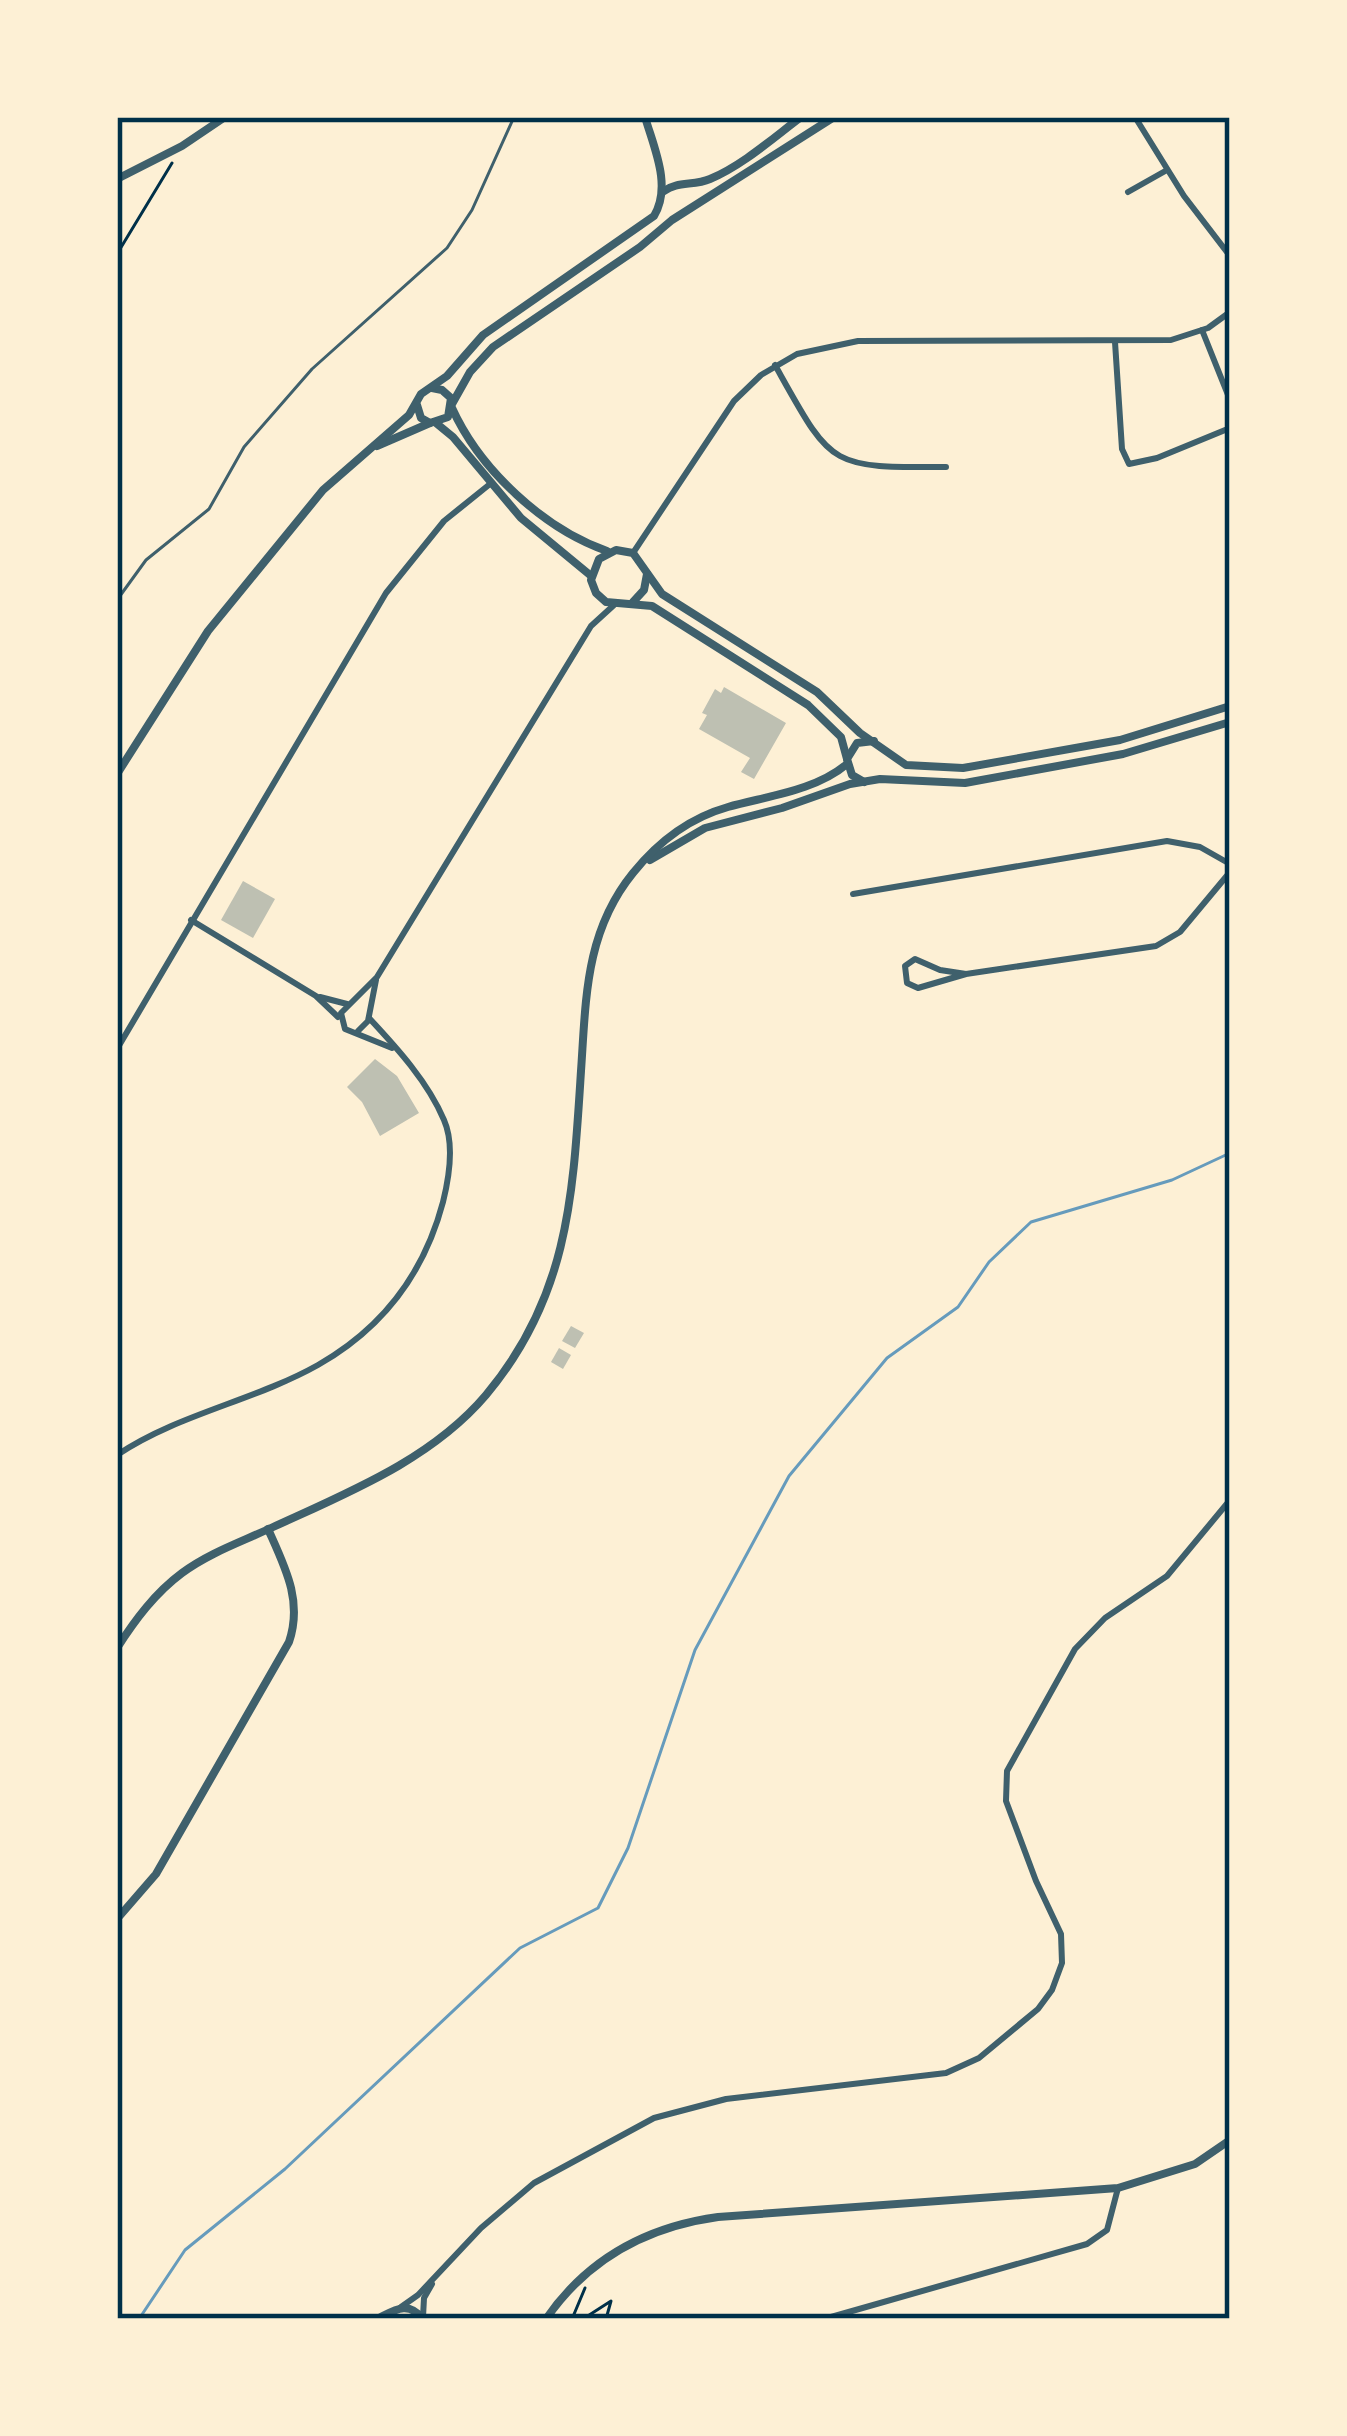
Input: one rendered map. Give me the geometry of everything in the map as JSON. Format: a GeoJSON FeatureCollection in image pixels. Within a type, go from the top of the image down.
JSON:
{"type":"FeatureCollection","features":[{"type":"Feature","properties":{"kind":"street"},"geometry":{"type":"LineString","coordinates":[[117,179],[182,146],[225,117]]}},
{"type":"Feature","properties":{"kind":"street"},"geometry":{"type":"LineString","coordinates":[[645,117],[667,213],[678,216]]}},
{"type":"Feature","properties":{"kind":"street"},"geometry":{"type":"LineString","coordinates":[[117,773],[228,603],[296,520],[350,463],[409,415],[421,394],[447,376],[483,335],[640,228],[654,216],[662,197],[680,185],[718,176],[801,117]]}},
{"type":"Feature","properties":{"kind":"street"},"geometry":{"type":"LineString","coordinates":[[350,463],[381,443],[448,417],[470,372],[494,347],[678,216],[834,117]]}},
{"type":"Feature","properties":{"kind":"street"},"geometry":{"type":"LineString","coordinates":[[1135,117],[1230,256]]}},
{"type":"Feature","properties":{"kind":"street"},"geometry":{"type":"LineString","coordinates":[[656,153],[692,196],[689,210]]}},
{"type":"Feature","properties":{"kind":"street"},"geometry":{"type":"LineString","coordinates":[[1128,192],[1167,170]]}},
{"type":"Feature","properties":{"kind":"street"},"geometry":{"type":"LineString","coordinates":[[633,553],[746,387],[775,365],[807,350],[858,341],[1171,340],[1202,330],[1230,312]]}},
{"type":"Feature","properties":{"kind":"street"},"geometry":{"type":"LineString","coordinates":[[1202,330],[1230,400]]}},
{"type":"Feature","properties":{"kind":"street"},"geometry":{"type":"LineString","coordinates":[[1115,342],[1122,449],[1129,464],[1157,458],[1230,428]]}},
{"type":"Feature","properties":{"kind":"street"},"geometry":{"type":"LineString","coordinates":[[775,365],[820,442],[842,459],[873,468],[946,467]]}},
{"type":"Feature","properties":{"kind":"street"},"geometry":{"type":"LineString","coordinates":[[431,388],[442,390],[477,446],[530,508],[564,533],[608,552]]}},
{"type":"Feature","properties":{"kind":"street"},"geometry":{"type":"LineString","coordinates":[[416,404],[422,418],[452,436],[521,518],[591,577],[597,595],[591,626]]}},
{"type":"Feature","properties":{"kind":"street"},"geometry":{"type":"LineString","coordinates":[[117,1049],[386,593],[444,521],[490,484]]}},
{"type":"Feature","properties":{"kind":"street"},"geometry":{"type":"LineString","coordinates":[[591,577],[596,562],[608,552],[633,553],[662,594],[817,692],[860,733],[906,764],[963,768],[1120,740],[1230,706]]}},
{"type":"Feature","properties":{"kind":"street"},"geometry":{"type":"LineString","coordinates":[[627,604],[641,594],[646,572]]}},
{"type":"Feature","properties":{"kind":"street"},"geometry":{"type":"LineString","coordinates":[[597,595],[614,605],[652,606],[808,705],[841,737],[856,779],[867,783]]}},
{"type":"Feature","properties":{"kind":"street"},"geometry":{"type":"LineString","coordinates":[[341,1022],[341,1013],[377,977],[591,626],[614,605]]}},
{"type":"Feature","properties":{"kind":"street"},"geometry":{"type":"LineString","coordinates":[[632,874],[666,848],[704,828],[880,779],[964,783],[1123,754],[1230,722]]}},
{"type":"Feature","properties":{"kind":"street"},"geometry":{"type":"LineString","coordinates":[[117,1648],[149,1602],[182,1573],[221,1549],[358,1486],[441,1439],[482,1400],[523,1346],[554,1276],[569,1201],[593,945],[614,899],[664,841],[700,817],[803,787],[847,762],[857,743],[875,741]]}},
{"type":"Feature","properties":{"kind":"street"},"geometry":{"type":"LineString","coordinates":[[880,779],[889,768],[888,754]]}},
{"type":"Feature","properties":{"kind":"street"},"geometry":{"type":"LineString","coordinates":[[854,894],[1155,842],[1200,847],[1230,868],[1180,932],[1156,946],[966,974],[914,987],[907,983],[903,970],[915,959],[966,974]]}},
{"type":"Feature","properties":{"kind":"street"},"geometry":{"type":"LineString","coordinates":[[191,920],[316,996],[345,1028],[396,1050]]}},
{"type":"Feature","properties":{"kind":"street"},"geometry":{"type":"LineString","coordinates":[[929,982],[930,966]]}},
{"type":"Feature","properties":{"kind":"street"},"geometry":{"type":"LineString","coordinates":[[358,1031],[368,1016],[377,977]]}},
{"type":"Feature","properties":{"kind":"street"},"geometry":{"type":"LineString","coordinates":[[117,1455],[147,1437],[319,1364],[365,1332],[418,1271],[448,1182],[444,1118],[412,1066],[362,1006],[316,996]]}},
{"type":"Feature","properties":{"kind":"street"},"geometry":{"type":"LineString","coordinates":[[383,2317],[401,2307],[535,2183],[654,2118],[726,2099],[946,2073],[980,2058],[1038,2009],[1058,1976],[1061,1934],[1006,1801],[1007,1771],[1076,1649],[1106,1618],[1167,1576],[1230,1499]]}},
{"type":"Feature","properties":{"kind":"street"},"geometry":{"type":"LineString","coordinates":[[117,1919],[156,1874],[289,1642],[295,1605],[268,1529]]}},
{"type":"Feature","properties":{"kind":"street"},"geometry":{"type":"LineString","coordinates":[[546,2319],[604,2258],[645,2234],[697,2220],[1118,2188],[1176,2173],[1230,2140]]}},
{"type":"Feature","properties":{"kind":"street"},"geometry":{"type":"LineString","coordinates":[[824,2319],[1087,2244],[1111,2222],[1118,2188]]}},
{"type":"Feature","properties":{"kind":"street"},"geometry":{"type":"LineString","coordinates":[[423,2319],[424,2298],[436,2276]]}},
{"type":"Feature","properties":{"kind":"street"},"geometry":{"type":"LineString","coordinates":[[401,2307],[423,2319]]}},
{"type":"Feature","properties":{"kind":"lane"},"geometry":{"type":"LineString","coordinates":[[117,600],[146,560],[209,509],[244,447],[312,369],[461,231],[514,117]]}},
{"type":"Feature","properties":{"kind":"path"},"geometry":{"type":"LineString","coordinates":[[117,254],[182,146]]}},
{"type":"Feature","properties":{"kind":"path"},"geometry":{"type":"LineString","coordinates":[[572,2319],[585,2287],[582,2277]]}},
{"type":"Feature","properties":{"kind":"path"},"geometry":{"type":"LineString","coordinates":[[584,2319],[611,2301],[605,2319]]}},
{"type":"Feature","properties":{"kind":"building"},"geometry":{"type":"Polygon","coordinates":[[[724,687],[786,723],[754,779],[741,772],[750,758],[699,729],[715,689],[721,693],[724,687]]]}},
{"type":"Feature","properties":{"kind":"building"},"geometry":{"type":"Polygon","coordinates":[[[243,881],[275,899],[253,938],[221,920],[243,881]]]}},
{"type":"Feature","properties":{"kind":"building"},"geometry":{"type":"Polygon","coordinates":[[[375,1059],[397,1076],[419,1113],[380,1136],[362,1102],[347,1087],[375,1059]]]}},
{"type":"Feature","properties":{"kind":"building"},"geometry":{"type":"Polygon","coordinates":[[[571,1326],[584,1333],[575,1348],[562,1341],[571,1326]]]}},
{"type":"Feature","properties":{"kind":"building"},"geometry":{"type":"Polygon","coordinates":[[[559,1348],[571,1355],[563,1369],[551,1362],[559,1348]]]}},
{"type":"Feature","properties":{"kind":"waterway"},"geometry":{"type":"LineString","coordinates":[[139,2319],[185,2250],[285,2169],[520,1948],[598,1908],[628,1848],[695,1650],[789,1476],[887,1358],[958,1307],[989,1262],[1031,1222],[1172,1180],[1230,1153]]}}]}
